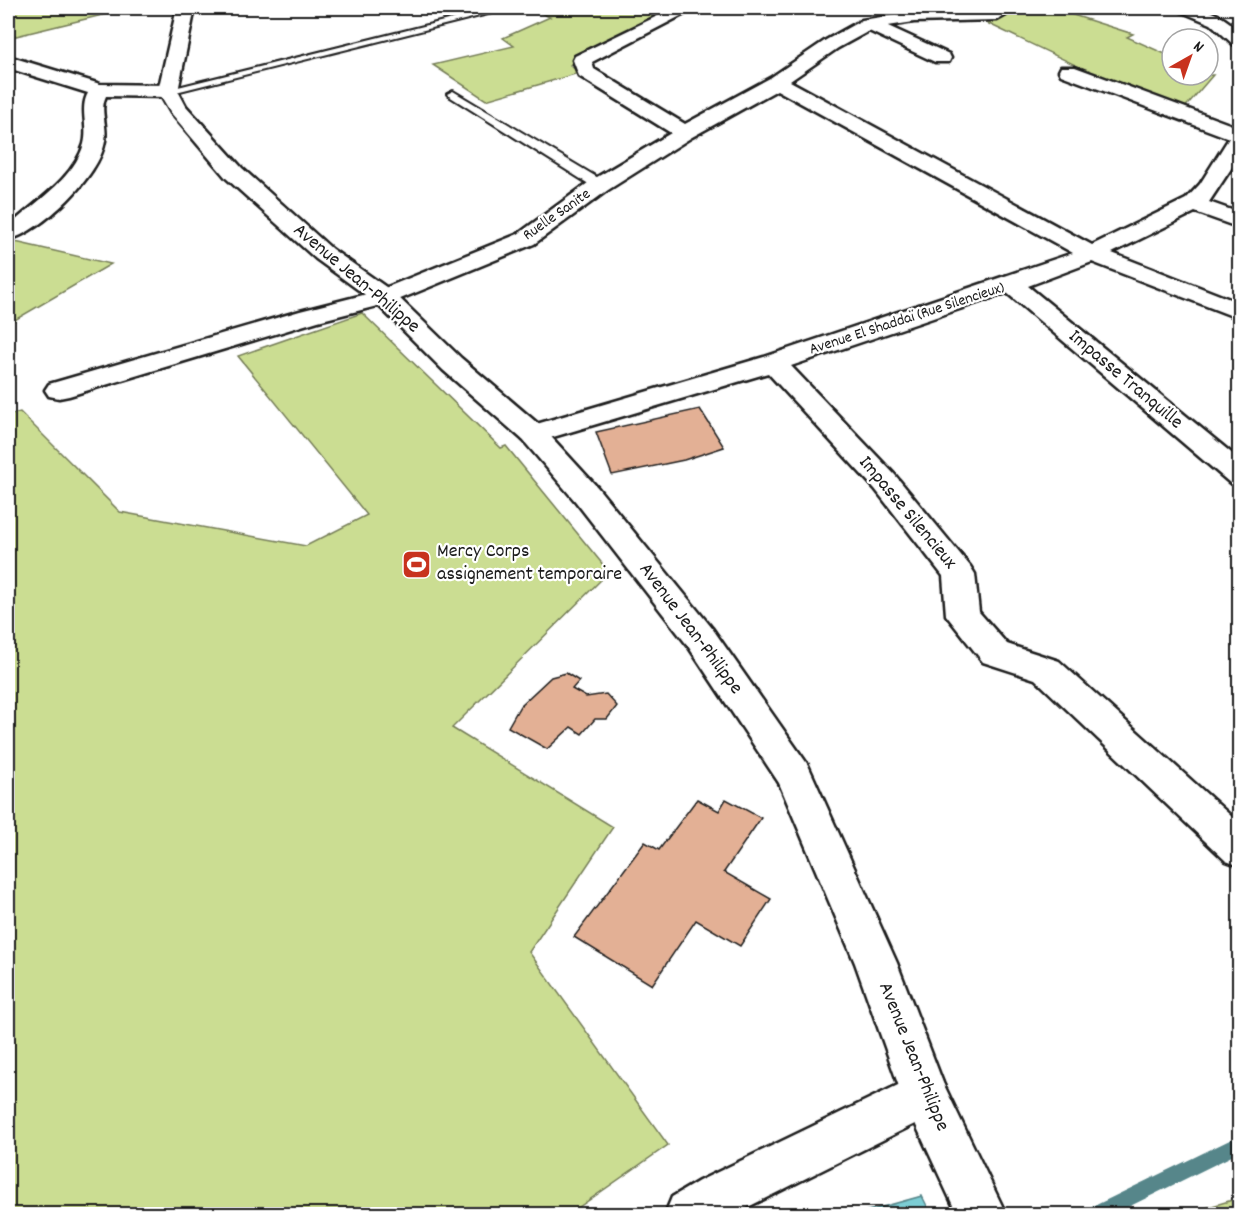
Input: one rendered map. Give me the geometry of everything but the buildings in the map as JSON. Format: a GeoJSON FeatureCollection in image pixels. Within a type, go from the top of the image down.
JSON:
{"type":"FeatureCollection","features":[{"type":"Feature","properties":{"kind":"street"},"geometry":{"type":"LineString","coordinates":[[8,62],[99,90],[168,91],[186,8]]}},
{"type":"Feature","properties":{"kind":"street"},"geometry":{"type":"LineString","coordinates":[[685,133],[586,72],[582,60],[687,8]]}},
{"type":"Feature","properties":{"kind":"street"},"geometry":{"type":"LineString","coordinates":[[1188,8],[1239,27]]}},
{"type":"Feature","properties":{"kind":"street","name":"Ruelle Sanite"},"geometry":{"type":"LineString","coordinates":[[59,390],[309,316],[384,297],[526,239],[600,185],[685,133],[777,82],[832,44],[868,24],[914,17],[997,15]]}},
{"type":"Feature","properties":{"kind":"street"},"geometry":{"type":"LineString","coordinates":[[1217,20],[1239,41]]}},
{"type":"Feature","properties":{"kind":"street"},"geometry":{"type":"LineString","coordinates":[[868,24],[942,58]]}},
{"type":"Feature","properties":{"kind":"street"},"geometry":{"type":"LineString","coordinates":[[1068,71],[1239,136]]}},
{"type":"Feature","properties":{"kind":"street"},"geometry":{"type":"LineString","coordinates":[[777,82],[1092,254],[1239,312]]}},
{"type":"Feature","properties":{"kind":"street"},"geometry":{"type":"LineString","coordinates":[[8,245],[8,234],[24,225],[80,175],[95,142],[93,102],[99,90]]}},
{"type":"Feature","properties":{"kind":"street","name":"Avenue Jean-Philippe"},"geometry":{"type":"LineString","coordinates":[[168,91],[178,109],[234,173],[324,254],[384,297],[452,364],[533,434],[587,495],[700,638],[795,776],[876,963],[926,1095],[982,1215]]}},
{"type":"Feature","properties":{"kind":"street","name":"Avenue El Shaddaï (Rue Silencieux)"},"geometry":{"type":"LineString","coordinates":[[533,434],[773,363],[1011,284],[1092,254],[1194,204],[1233,162],[1239,136]]}},
{"type":"Feature","properties":{"kind":"street"},"geometry":{"type":"LineString","coordinates":[[1194,204],[1239,221]]}},
{"type":"Feature","properties":{"kind":"street","name":"Impasse Tranquille"},"geometry":{"type":"LineString","coordinates":[[1011,284],[1239,476]]}},
{"type":"Feature","properties":{"kind":"street","name":"Impasse Silencieux"},"geometry":{"type":"LineString","coordinates":[[773,363],[885,482],[959,574],[963,615],[995,653],[1047,670],[1239,849]]}},
{"type":"Feature","properties":{"kind":"street"},"geometry":{"type":"LineString","coordinates":[[689,1215],[716,1198],[926,1095]]}},
{"type":"Feature","properties":{"kind":"lane"},"geometry":{"type":"LineString","coordinates":[[168,91],[507,8]]}},
{"type":"Feature","properties":{"kind":"lane"},"geometry":{"type":"LineString","coordinates":[[453,94],[600,185]]}},
{"type":"Feature","properties":{"kind":"green space"},"geometry":{"type":"Polygon","coordinates":[[[8,8],[131,8],[8,38],[8,8]]]}},
{"type":"Feature","properties":{"kind":"green space"},"geometry":{"type":"Polygon","coordinates":[[[529,8],[679,8],[579,55],[570,65],[579,73],[486,100],[433,65],[514,46],[503,38],[550,17],[529,8]]]}},
{"type":"Feature","properties":{"kind":"green space"},"geometry":{"type":"Polygon","coordinates":[[[1012,8],[1051,8],[1133,34],[1127,37],[1160,52],[1160,87],[1203,87],[1183,110],[1149,100],[970,15],[1012,8]]]}},
{"type":"Feature","properties":{"kind":"green space"},"geometry":{"type":"Polygon","coordinates":[[[8,240],[11,241],[111,264],[8,324],[8,240]]]}},
{"type":"Feature","properties":{"kind":"green space"},"geometry":{"type":"Polygon","coordinates":[[[362,313],[501,448],[506,446],[609,572],[452,728],[613,827],[529,952],[668,1145],[569,1214],[8,1214],[8,415],[20,412],[120,512],[306,546],[367,515],[238,356],[362,313]]]}},
{"type":"Feature","properties":{"kind":"green space"},"geometry":{"type":"Polygon","coordinates":[[[1239,1198],[1239,1214],[1185,1214],[1239,1198]]]}},
{"type":"Feature","properties":{"kind":"water"},"geometry":{"type":"Polygon","coordinates":[[[922,1196],[931,1214],[857,1214],[922,1196]]]}},
{"type":"Feature","properties":{"kind":"waterway"},"geometry":{"type":"LineString","coordinates":[[1096,1214],[1240,1143]]}},
{"type":"Feature","properties":{"kind":"place","name":"Mercy Corps assignement temporaire"},"geometry":{"type":"Point","coordinates":[416,564]}}]}
